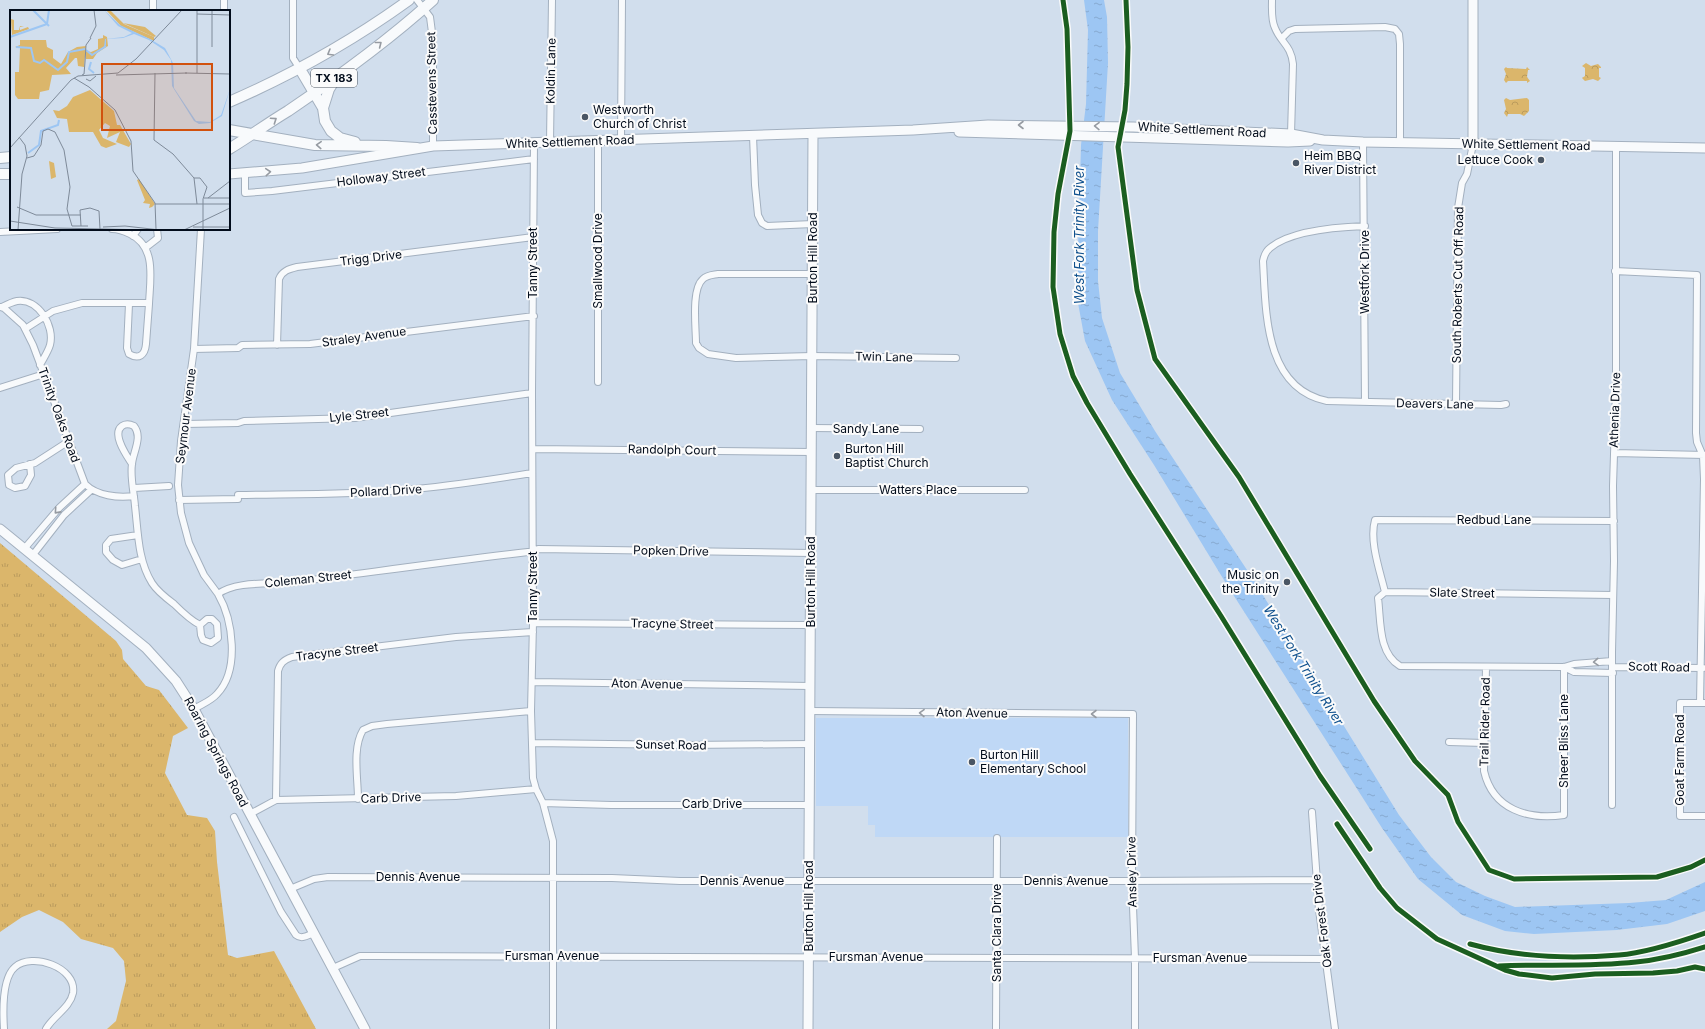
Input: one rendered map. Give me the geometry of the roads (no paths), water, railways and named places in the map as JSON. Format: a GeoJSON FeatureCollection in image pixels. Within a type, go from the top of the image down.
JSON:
{"type":"FeatureCollection","features":[{"type":"Feature","properties":{"kind":"main road","name":"TX 183"},"geometry":{"type":"LineString","coordinates":[[230,102],[300,69],[333,51],[409,0]]}},
{"type":"Feature","properties":{"kind":"main road","name":"TX 183"},"geometry":{"type":"LineString","coordinates":[[230,147],[315,93],[433,0]]}},
{"type":"Feature","properties":{"kind":"main road"},"geometry":{"type":"LineString","coordinates":[[1473,0],[1473,144]]}},
{"type":"Feature","properties":{"kind":"main road"},"geometry":{"type":"LineString","coordinates":[[300,69],[323,108],[325,121],[331,132],[340,138],[371,146]]}},
{"type":"Feature","properties":{"kind":"main road"},"geometry":{"type":"LineString","coordinates":[[323,108],[329,89],[337,76]]}},
{"type":"Feature","properties":{"kind":"main road","name":"White Settlement Road"},"geometry":{"type":"LineString","coordinates":[[230,174],[245,174],[302,168],[433,146],[813,134],[988,125],[1060,125],[1133,131],[1270,137],[1291,134],[1323,140]]}},
{"type":"Feature","properties":{"kind":"main road"},"geometry":{"type":"LineString","coordinates":[[230,130],[315,146],[417,148]]}},
{"type":"Feature","properties":{"kind":"main road","name":"White Settlement Road"},"geometry":{"type":"LineString","coordinates":[[913,130],[1059,135],[1133,131]]}},
{"type":"Feature","properties":{"kind":"main road"},"geometry":{"type":"LineString","coordinates":[[813,152],[821,142],[832,133]]}},
{"type":"Feature","properties":{"kind":"main road","name":"Burton Hill Road"},"geometry":{"type":"LineString","coordinates":[[808,1029],[813,134]]}},
{"type":"Feature","properties":{"kind":"main road","name":"White Settlement Road"},"geometry":{"type":"LineString","coordinates":[[1270,137],[1288,142],[1323,140],[1400,143],[1705,148]]}},
{"type":"Feature","properties":{"kind":"main road"},"geometry":{"type":"LineString","coordinates":[[0,158],[10,157]]}},
{"type":"Feature","properties":{"kind":"main road","name":"Roaring Springs Road"},"geometry":{"type":"LineString","coordinates":[[0,529],[146,648],[176,681],[194,709],[365,1029]]}},
{"type":"Feature","properties":{"kind":"street"},"geometry":{"type":"LineString","coordinates":[[292,0],[293,58],[295,64],[300,69]]}},
{"type":"Feature","properties":{"kind":"street","name":"Casstevens Street"},"geometry":{"type":"LineString","coordinates":[[417,0],[430,17],[433,40],[433,146]]}},
{"type":"Feature","properties":{"kind":"street","name":"Koldin Lane"},"geometry":{"type":"LineString","coordinates":[[550,142],[552,0]]}},
{"type":"Feature","properties":{"kind":"street"},"geometry":{"type":"LineString","coordinates":[[621,140],[622,0]]}},
{"type":"Feature","properties":{"kind":"street"},"geometry":{"type":"LineString","coordinates":[[1272,0],[1275,28],[1292,53],[1291,134]]}},
{"type":"Feature","properties":{"kind":"street"},"geometry":{"type":"LineString","coordinates":[[1282,38],[1290,31],[1295,29],[1385,27],[1395,29],[1399,34],[1400,44],[1400,143]]}},
{"type":"Feature","properties":{"kind":"street"},"geometry":{"type":"LineString","coordinates":[[753,136],[758,215],[762,223],[767,226],[813,224]]}},
{"type":"Feature","properties":{"kind":"street","name":"Smallwood Drive"},"geometry":{"type":"LineString","coordinates":[[598,141],[598,382]]}},
{"type":"Feature","properties":{"kind":"street","name":"Tanny Street"},"geometry":{"type":"LineString","coordinates":[[534,142],[534,316],[532,393],[533,632],[531,711],[533,778],[536,789],[543,803],[553,841],[553,1029]]}},
{"type":"Feature","properties":{"kind":"street","name":"Westfork Drive"},"geometry":{"type":"LineString","coordinates":[[1363,142],[1365,226],[1365,402]]}},
{"type":"Feature","properties":{"kind":"street","name":"South Roberts Cut Off Road"},"geometry":{"type":"LineString","coordinates":[[1456,404],[1458,208],[1462,183],[1468,174],[1473,144]]}},
{"type":"Feature","properties":{"kind":"street","name":"Athenia Drive"},"geometry":{"type":"LineString","coordinates":[[1612,805],[1614,453],[1616,390],[1616,146]]}},
{"type":"Feature","properties":{"kind":"street","name":"Holloway Street"},"geometry":{"type":"LineString","coordinates":[[245,174],[245,192],[272,191],[534,159]]}},
{"type":"Feature","properties":{"kind":"street","name":"Deavers Lane"},"geometry":{"type":"LineString","coordinates":[[1365,226],[1315,231],[1280,241],[1268,249],[1263,261],[1268,333],[1274,353],[1296,387],[1317,399],[1327,401],[1506,404]]}},
{"type":"Feature","properties":{"kind":"street"},"geometry":{"type":"LineString","coordinates":[[0,232],[37,230]]}},
{"type":"Feature","properties":{"kind":"street"},"geometry":{"type":"LineString","coordinates":[[118,230],[133,236],[145,248],[151,268],[145,351],[138,357],[129,354],[126,348],[129,304]]}},
{"type":"Feature","properties":{"kind":"street"},"geometry":{"type":"LineString","coordinates":[[133,236],[137,230]]}},
{"type":"Feature","properties":{"kind":"street"},"geometry":{"type":"LineString","coordinates":[[145,248],[158,238],[157,230]]}},
{"type":"Feature","properties":{"kind":"street","name":"Seymour Avenue"},"geometry":{"type":"LineString","coordinates":[[201,230],[194,349],[185,424],[181,441],[178,485],[183,526],[191,548],[204,575],[218,594]]}},
{"type":"Feature","properties":{"kind":"street","name":"Trigg Drive"},"geometry":{"type":"LineString","coordinates":[[277,345],[279,279],[281,274],[286,270],[297,267],[533,237]]}},
{"type":"Feature","properties":{"kind":"street"},"geometry":{"type":"LineString","coordinates":[[1615,272],[1697,275],[1696,433],[1697,442],[1704,455],[1703,703]]}},
{"type":"Feature","properties":{"kind":"street","name":"Twin Lane"},"geometry":{"type":"LineString","coordinates":[[813,274],[718,274],[704,278],[698,286],[696,294],[696,343],[699,348],[708,354],[736,358],[812,356],[956,358]]}},
{"type":"Feature","properties":{"kind":"street"},"geometry":{"type":"LineString","coordinates":[[1,307],[17,301],[33,304],[45,316],[50,330],[50,344],[40,365]]}},
{"type":"Feature","properties":{"kind":"street"},"geometry":{"type":"LineString","coordinates":[[25,329],[53,311],[82,303],[148,303]]}},
{"type":"Feature","properties":{"kind":"street","name":"Trinity Oaks Road"},"geometry":{"type":"LineString","coordinates":[[1,307],[23,325],[25,329],[44,374],[85,484],[91,490],[111,496],[134,496]]}},
{"type":"Feature","properties":{"kind":"street","name":"Straley Avenue"},"geometry":{"type":"LineString","coordinates":[[194,349],[238,348],[242,345],[310,344],[534,316]]}},
{"type":"Feature","properties":{"kind":"street"},"geometry":{"type":"LineString","coordinates":[[0,388],[44,374]]}},
{"type":"Feature","properties":{"kind":"street","name":"Lyle Street"},"geometry":{"type":"LineString","coordinates":[[185,424],[238,423],[244,420],[355,418],[532,393]]}},
{"type":"Feature","properties":{"kind":"street"},"geometry":{"type":"LineString","coordinates":[[132,464],[120,443],[118,433],[121,426],[127,424],[134,426],[138,433],[136,450],[132,464],[138,535],[145,571],[153,584],[176,607],[200,625]]}},
{"type":"Feature","properties":{"kind":"street","name":"Sandy Lane"},"geometry":{"type":"LineString","coordinates":[[812,428],[920,429]]}},
{"type":"Feature","properties":{"kind":"street"},"geometry":{"type":"LineString","coordinates":[[30,464],[69,441]]}},
{"type":"Feature","properties":{"kind":"street","name":"Randolph Court"},"geometry":{"type":"LineString","coordinates":[[533,449],[812,452]]}},
{"type":"Feature","properties":{"kind":"street"},"geometry":{"type":"LineString","coordinates":[[1614,453],[1704,455]]}},
{"type":"Feature","properties":{"kind":"street","name":"Pollard Drive"},"geometry":{"type":"LineString","coordinates":[[179,500],[401,490],[468,484],[532,473]]}},
{"type":"Feature","properties":{"kind":"street"},"geometry":{"type":"LineString","coordinates":[[24,549],[59,508],[85,484]]}},
{"type":"Feature","properties":{"kind":"street"},"geometry":{"type":"LineString","coordinates":[[134,488],[169,486]]}},
{"type":"Feature","properties":{"kind":"street"},"geometry":{"type":"LineString","coordinates":[[32,556],[64,515],[91,490]]}},
{"type":"Feature","properties":{"kind":"street","name":"Watters Place"},"geometry":{"type":"LineString","coordinates":[[811,490],[1025,490]]}},
{"type":"Feature","properties":{"kind":"street","name":"Redbud Lane"},"geometry":{"type":"LineString","coordinates":[[1385,592],[1373,539],[1373,527],[1375,520],[1614,521]]}},
{"type":"Feature","properties":{"kind":"street"},"geometry":{"type":"LineString","coordinates":[[138,535],[111,539],[106,545],[106,552],[112,560],[122,565],[142,560]]}},
{"type":"Feature","properties":{"kind":"street","name":"Popken Drive"},"geometry":{"type":"LineString","coordinates":[[532,551],[538,549],[811,553]]}},
{"type":"Feature","properties":{"kind":"street","name":"Coleman Street"},"geometry":{"type":"LineString","coordinates":[[218,594],[238,585],[276,584],[532,551]]}},
{"type":"Feature","properties":{"kind":"street","name":"Slate Street"},"geometry":{"type":"LineString","coordinates":[[1385,592],[1613,594]]}},
{"type":"Feature","properties":{"kind":"street","name":"Scott Road"},"geometry":{"type":"LineString","coordinates":[[1385,592],[1378,598],[1383,641],[1388,654],[1400,666],[1564,667],[1574,664],[1612,667],[1703,668]]}},
{"type":"Feature","properties":{"kind":"street"},"geometry":{"type":"LineString","coordinates":[[194,709],[218,694],[226,680],[231,663],[232,644],[229,622],[223,603],[218,594]]}},
{"type":"Feature","properties":{"kind":"street"},"geometry":{"type":"LineString","coordinates":[[209,619],[215,621],[217,624],[218,638],[211,643],[206,642],[202,638],[200,625],[209,619]]}},
{"type":"Feature","properties":{"kind":"street"},"geometry":{"type":"LineString","coordinates":[[217,624],[229,622]]}},
{"type":"Feature","properties":{"kind":"street","name":"Tracyne Street"},"geometry":{"type":"LineString","coordinates":[[533,623],[810,626]]}},
{"type":"Feature","properties":{"kind":"street","name":"Tracyne Street"},"geometry":{"type":"LineString","coordinates":[[276,800],[278,671],[280,664],[285,659],[456,637],[533,632]]}},
{"type":"Feature","properties":{"kind":"street","name":"Trail Rider Road"},"geometry":{"type":"LineString","coordinates":[[1486,667],[1484,743],[1484,771],[1486,781],[1493,794],[1504,804],[1525,814],[1538,817],[1564,815]]}},
{"type":"Feature","properties":{"kind":"street","name":"Scott Road"},"geometry":{"type":"LineString","coordinates":[[1564,667],[1574,672],[1612,667]]}},
{"type":"Feature","properties":{"kind":"street","name":"Sheer Bliss Lane"},"geometry":{"type":"LineString","coordinates":[[1564,667],[1564,815]]}},
{"type":"Feature","properties":{"kind":"street","name":"Aton Avenue"},"geometry":{"type":"LineString","coordinates":[[532,682],[810,686]]}},
{"type":"Feature","properties":{"kind":"street","name":"Goat Farm Road"},"geometry":{"type":"LineString","coordinates":[[1703,703],[1680,703],[1680,816],[1705,816]]}},
{"type":"Feature","properties":{"kind":"street"},"geometry":{"type":"LineString","coordinates":[[358,799],[357,754],[358,742],[363,730],[372,726],[387,724],[531,711]]}},
{"type":"Feature","properties":{"kind":"street","name":"Aton Avenue"},"geometry":{"type":"LineString","coordinates":[[810,711],[1133,714]]}},
{"type":"Feature","properties":{"kind":"street","name":"Ansley Drive"},"geometry":{"type":"LineString","coordinates":[[1133,714],[1132,881],[1135,958],[1135,1029]]}},
{"type":"Feature","properties":{"kind":"street"},"geometry":{"type":"LineString","coordinates":[[1449,742],[1484,743]]}},
{"type":"Feature","properties":{"kind":"street","name":"Sunset Road"},"geometry":{"type":"LineString","coordinates":[[533,743],[686,745],[810,744]]}},
{"type":"Feature","properties":{"kind":"street","name":"Carb Drive"},"geometry":{"type":"LineString","coordinates":[[250,814],[276,800],[456,796],[536,789]]}},
{"type":"Feature","properties":{"kind":"street","name":"Carb Drive"},"geometry":{"type":"LineString","coordinates":[[543,803],[611,805],[810,805]]}},
{"type":"Feature","properties":{"kind":"street","name":"Oak Forest Drive"},"geometry":{"type":"LineString","coordinates":[[1312,812],[1316,880],[1334,1029]]}},
{"type":"Feature","properties":{"kind":"street"},"geometry":{"type":"LineString","coordinates":[[234,818],[281,912],[296,936],[299,938],[314,933]]}},
{"type":"Feature","properties":{"kind":"street","name":"Santa Clara Drive"},"geometry":{"type":"LineString","coordinates":[[996,1029],[997,838]]}},
{"type":"Feature","properties":{"kind":"street","name":"Dennis Avenue"},"geometry":{"type":"LineString","coordinates":[[290,888],[314,879],[328,877],[553,878],[680,881],[1316,880]]}},
{"type":"Feature","properties":{"kind":"street","name":"Fursman Avenue"},"geometry":{"type":"LineString","coordinates":[[333,968],[360,956],[1326,959]]}},
{"type":"Feature","properties":{"kind":"street"},"geometry":{"type":"LineString","coordinates":[[4,1029],[4,997],[9,977],[14,968],[22,962],[29,961],[49,963],[59,968],[69,977],[73,986],[71,1000],[46,1029]]}},
{"type":"Feature","properties":{"kind":"water","name":"West Fork Trinity River"},"geometry":{"type":"Polygon","coordinates":[[[1084,0],[1104,0],[1107,17],[1108,63],[1098,231],[1098,281],[1102,318],[1120,373],[1155,431],[1253,579],[1399,815],[1431,857],[1456,882],[1485,896],[1515,907],[1629,903],[1666,900],[1705,882],[1705,911],[1667,924],[1617,930],[1534,934],[1505,931],[1462,915],[1418,879],[1382,828],[1227,585],[1154,465],[1112,400],[1085,341],[1078,303],[1081,145],[1086,104],[1088,30],[1084,0]]]}},
{"type":"Feature","properties":{"kind":"place","name":"Westworth Church of Christ"},"geometry":{"type":"Point","coordinates":[585,117]}},
{"type":"Feature","properties":{"kind":"place","name":"Lettuce Cook"},"geometry":{"type":"Point","coordinates":[1541,160]}},
{"type":"Feature","properties":{"kind":"place","name":"Heim BBQ River District"},"geometry":{"type":"Point","coordinates":[1296,163]}},
{"type":"Feature","properties":{"kind":"place","name":"Burton Hill Baptist Church"},"geometry":{"type":"Point","coordinates":[837,456]}},
{"type":"Feature","properties":{"kind":"place","name":"Music on the Trinity"},"geometry":{"type":"Point","coordinates":[1287,582]}},
{"type":"Feature","properties":{"kind":"place","name":"Burton Hill Elementary School"},"geometry":{"type":"Point","coordinates":[972,762]}}]}
